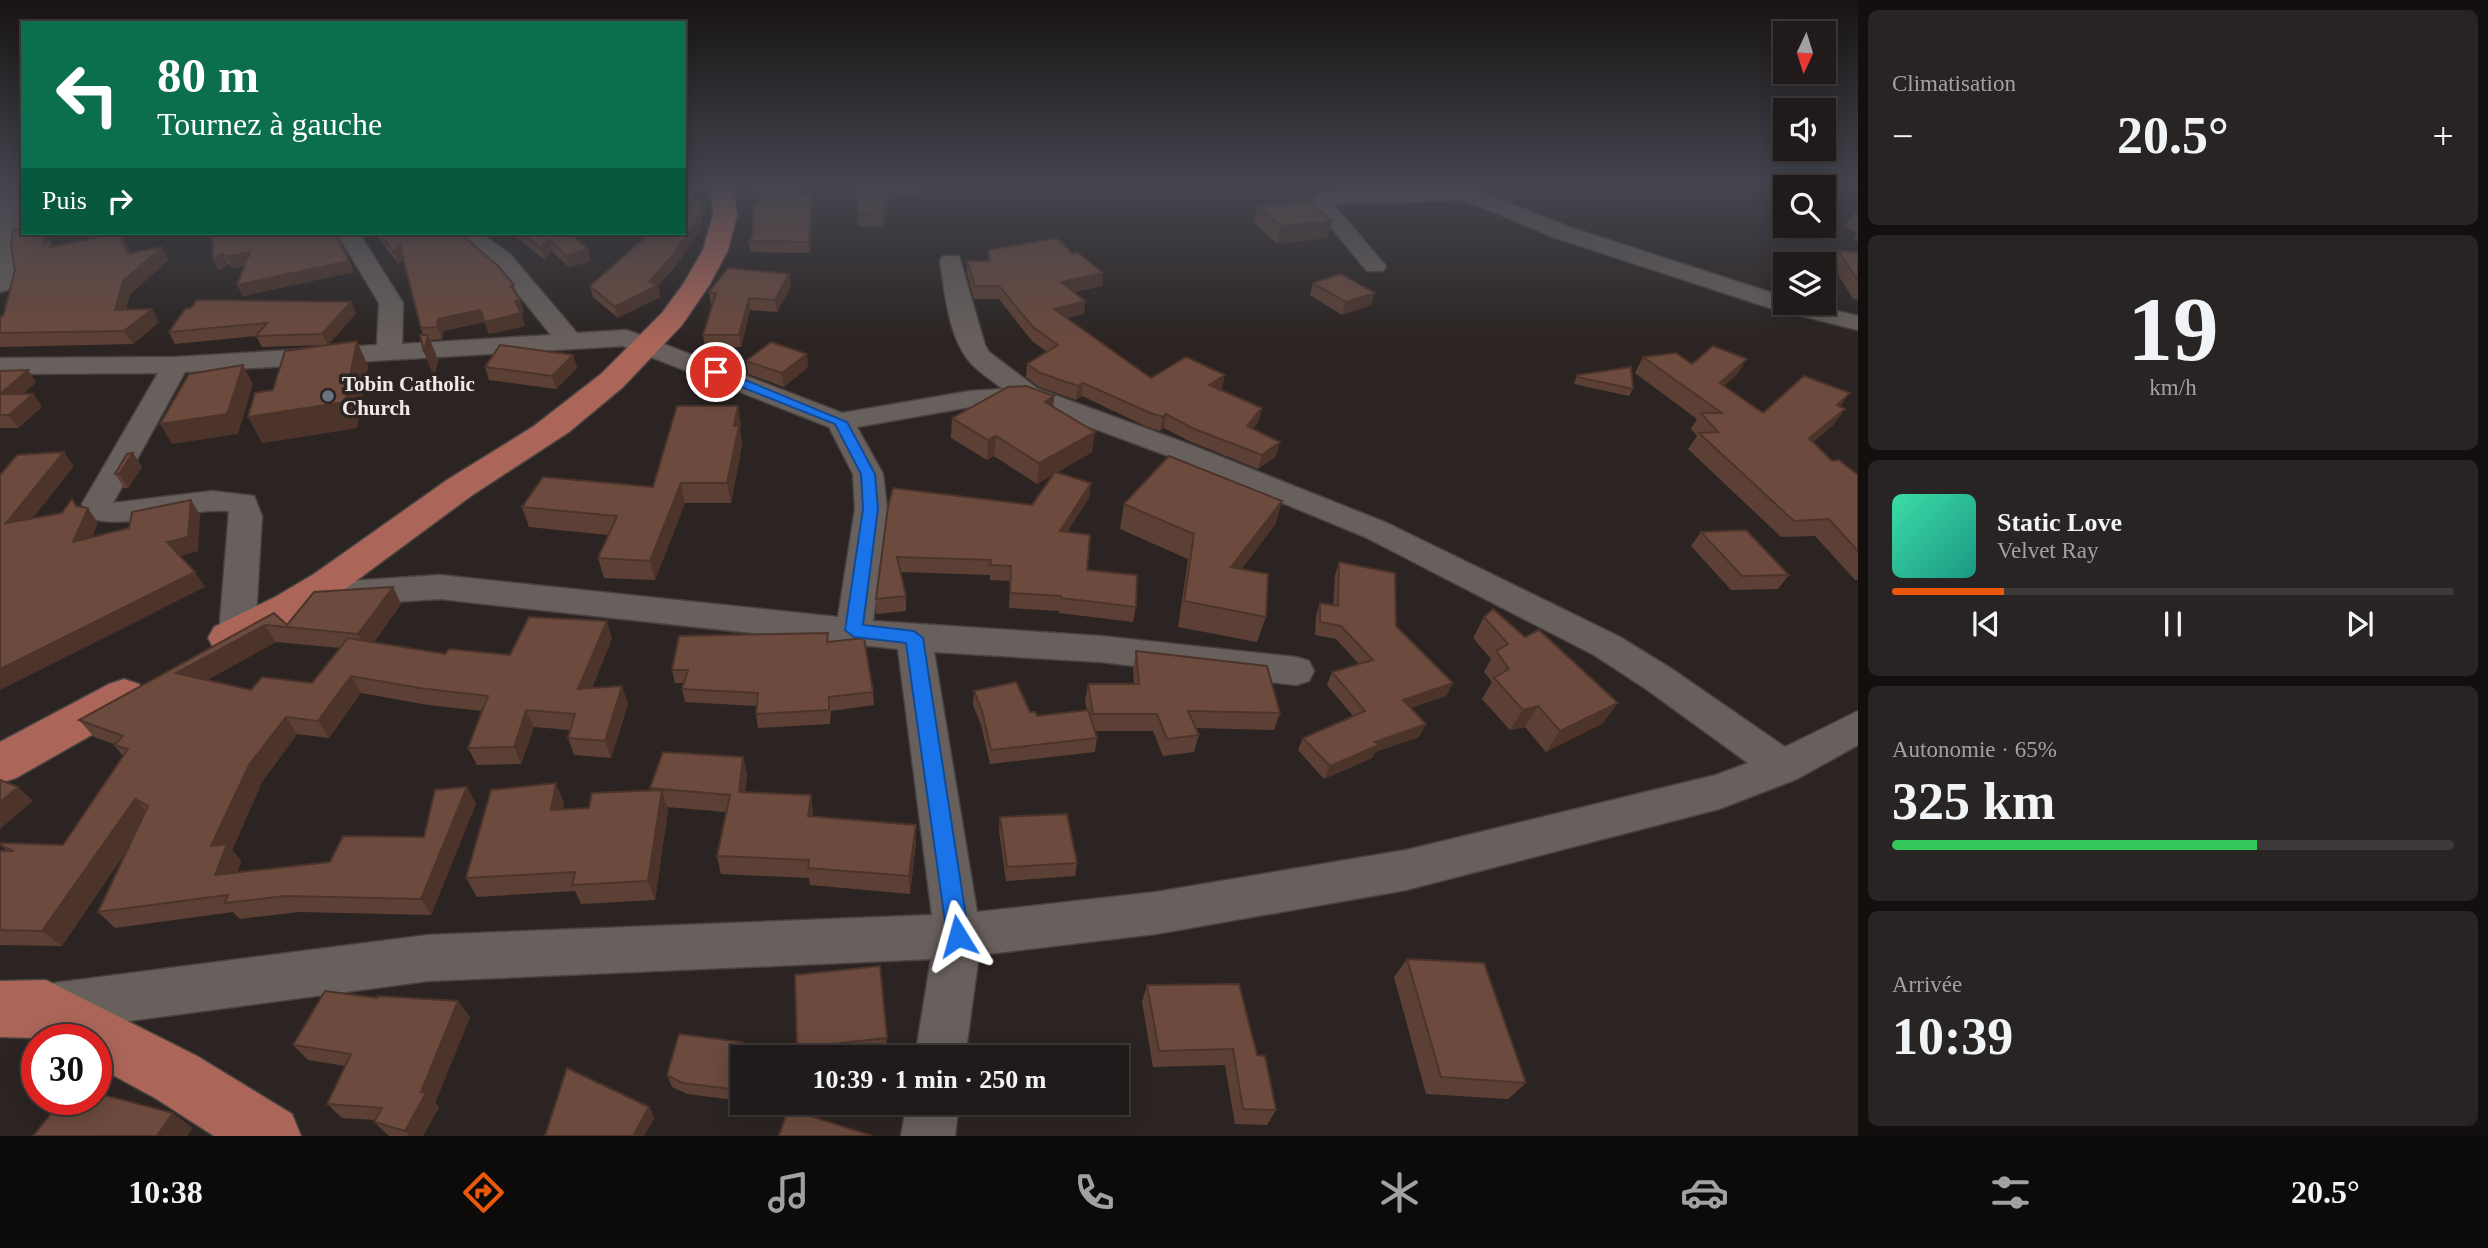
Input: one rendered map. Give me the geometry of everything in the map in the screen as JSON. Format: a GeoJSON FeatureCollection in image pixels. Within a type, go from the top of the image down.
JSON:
{"type":"FeatureCollection","features":[{"type":"Feature","properties":{"kind":"main road"},"geometry":{"type":"LineString","coordinates":[[201,653],[307,596],[461,486],[557,425],[648,346],[707,268],[720,236]]}},
{"type":"Feature","properties":{"kind":"main road"},"geometry":{"type":"LineString","coordinates":[[0,764],[154,679]]}},
{"type":"Feature","properties":{"kind":"main road"},"geometry":{"type":"LineString","coordinates":[[23,1009],[176,1077],[270,1136]]}},
{"type":"Feature","properties":{"kind":"street"},"geometry":{"type":"LineString","coordinates":[[0,285],[15,236]]}},
{"type":"Feature","properties":{"kind":"street"},"geometry":{"type":"LineString","coordinates":[[350,236],[391,303],[389,351]]}},
{"type":"Feature","properties":{"kind":"street"},"geometry":{"type":"LineString","coordinates":[[470,236],[502,259],[568,340]]}},
{"type":"Feature","properties":{"kind":"street"},"geometry":{"type":"LineString","coordinates":[[1350,236],[1376,266]]}},
{"type":"Feature","properties":{"kind":"street"},"geometry":{"type":"LineString","coordinates":[[1572,236],[1809,312],[1858,323]]}},
{"type":"Feature","properties":{"kind":"street"},"geometry":{"type":"LineString","coordinates":[[951,261],[960,309],[979,358],[1028,395],[1168,446],[1376,530],[1607,646],[1659,679],[1783,767]]}},
{"type":"Feature","properties":{"kind":"street"},"geometry":{"type":"LineString","coordinates":[[0,366],[176,365],[625,338],[840,422],[970,399],[1028,395]]}},
{"type":"Feature","properties":{"kind":"street"},"geometry":{"type":"LineString","coordinates":[[176,365],[97,504],[98,511],[112,513],[229,500],[243,503],[246,516],[237,634]]}},
{"type":"Feature","properties":{"kind":"street"},"geometry":{"type":"LineString","coordinates":[[840,422],[868,474],[871,509],[854,630]]}},
{"type":"Feature","properties":{"kind":"street"},"geometry":{"type":"LineString","coordinates":[[307,596],[440,587],[914,638],[1101,649],[1296,671]]}},
{"type":"Feature","properties":{"kind":"street"},"geometry":{"type":"LineString","coordinates":[[914,638],[958,936],[942,1045]]}},
{"type":"Feature","properties":{"kind":"street"},"geometry":{"type":"LineString","coordinates":[[23,1009],[428,958],[958,936],[1156,913],[1406,870],[1718,792],[1783,767],[1858,726]]}},
{"type":"Feature","properties":{"kind":"street"},"geometry":{"type":"LineString","coordinates":[[928,1136],[931,1115]]}},
{"type":"Feature","properties":{"kind":"building"},"geometry":{"type":"Polygon","coordinates":[[[12,236],[43,236],[44,243],[51,242],[50,247],[105,236],[121,236],[127,254],[162,247],[123,281],[115,310],[152,309],[124,331],[0,333],[0,318],[4,314],[15,270],[11,247],[12,236]]]}},
{"type":"Feature","properties":{"kind":"building"},"geometry":{"type":"Polygon","coordinates":[[[212,236],[337,236],[349,261],[237,285],[250,252],[227,257],[222,253],[213,260],[212,236]]]}},
{"type":"Feature","properties":{"kind":"building"},"geometry":{"type":"Polygon","coordinates":[[[381,236],[463,236],[498,266],[514,285],[511,286],[520,300],[515,301],[521,313],[485,322],[480,310],[438,319],[437,327],[421,328],[400,246],[394,252],[381,236]]]}},
{"type":"Feature","properties":{"kind":"building"},"geometry":{"type":"Polygon","coordinates":[[[526,236],[573,236],[588,249],[566,256],[549,239],[541,248],[526,236]]]}},
{"type":"Feature","properties":{"kind":"building"},"geometry":{"type":"Polygon","coordinates":[[[647,236],[686,236],[649,282],[658,285],[615,307],[590,286],[647,236]]]}},
{"type":"Feature","properties":{"kind":"building"},"geometry":{"type":"Polygon","coordinates":[[[753,236],[809,236],[809,242],[749,241],[753,236]]]}},
{"type":"Feature","properties":{"kind":"building"},"geometry":{"type":"Polygon","coordinates":[[[1056,238],[1073,254],[1077,252],[1103,273],[1061,282],[1085,301],[1054,309],[1151,378],[1186,357],[1225,375],[1209,385],[1262,408],[1247,426],[1280,442],[1262,455],[1192,428],[1166,414],[1163,417],[1148,412],[1083,383],[1078,386],[1040,373],[1027,364],[1058,345],[1033,327],[999,286],[975,286],[967,261],[990,261],[989,250],[1056,238]]]}},
{"type":"Feature","properties":{"kind":"building"},"geometry":{"type":"Polygon","coordinates":[[[1838,250],[1858,253],[1858,281],[1838,250]]]}},
{"type":"Feature","properties":{"kind":"building"},"geometry":{"type":"Polygon","coordinates":[[[728,268],[789,274],[775,300],[749,298],[739,335],[703,335],[716,293],[709,292],[728,268]]]}},
{"type":"Feature","properties":{"kind":"building"},"geometry":{"type":"Polygon","coordinates":[[[1341,274],[1375,293],[1346,302],[1313,283],[1341,274]]]}},
{"type":"Feature","properties":{"kind":"building"},"geometry":{"type":"Polygon","coordinates":[[[197,300],[351,302],[322,334],[256,336],[267,323],[169,332],[185,309],[191,308],[197,300]]]}},
{"type":"Feature","properties":{"kind":"building"},"geometry":{"type":"Polygon","coordinates":[[[420,335],[428,335],[424,352],[420,335]]]}},
{"type":"Feature","properties":{"kind":"building"},"geometry":{"type":"Polygon","coordinates":[[[357,341],[345,402],[248,417],[255,393],[273,390],[285,351],[357,341]]]}},
{"type":"Feature","properties":{"kind":"building"},"geometry":{"type":"Polygon","coordinates":[[[771,342],[807,354],[782,373],[746,361],[771,342]]]}},
{"type":"Feature","properties":{"kind":"building"},"geometry":{"type":"Polygon","coordinates":[[[500,345],[573,355],[552,376],[485,367],[500,345]]]}},
{"type":"Feature","properties":{"kind":"building"},"geometry":{"type":"Polygon","coordinates":[[[1713,346],[1747,359],[1720,383],[1763,413],[1804,376],[1850,393],[1837,405],[1845,409],[1809,438],[1832,461],[1839,460],[1858,475],[1858,551],[1829,519],[1794,521],[1699,433],[1718,432],[1701,413],[1722,413],[1643,357],[1676,353],[1692,364],[1713,346]]]}},
{"type":"Feature","properties":{"kind":"building"},"geometry":{"type":"Polygon","coordinates":[[[243,365],[227,414],[160,424],[189,374],[243,365]]]}},
{"type":"Feature","properties":{"kind":"building"},"geometry":{"type":"Polygon","coordinates":[[[1631,367],[1633,389],[1577,377],[1577,375],[1631,367]]]}},
{"type":"Feature","properties":{"kind":"building"},"geometry":{"type":"Polygon","coordinates":[[[28,370],[0,394],[0,371],[28,370]]]}},
{"type":"Feature","properties":{"kind":"building"},"geometry":{"type":"Polygon","coordinates":[[[1026,386],[1054,396],[1045,402],[1095,432],[1039,463],[996,436],[988,440],[952,418],[1008,387],[1026,386]]]}},
{"type":"Feature","properties":{"kind":"building"},"geometry":{"type":"Polygon","coordinates":[[[0,394],[33,394],[9,415],[0,415],[0,394]]]}},
{"type":"Feature","properties":{"kind":"building"},"geometry":{"type":"Polygon","coordinates":[[[677,406],[738,406],[734,426],[739,426],[727,483],[681,483],[650,561],[598,558],[617,516],[522,507],[543,477],[653,487],[677,406]]]}},
{"type":"Feature","properties":{"kind":"building"},"geometry":{"type":"Polygon","coordinates":[[[64,452],[6,523],[62,513],[72,499],[76,506],[88,508],[73,542],[129,528],[132,512],[191,500],[188,537],[167,542],[195,572],[0,669],[0,475],[17,455],[64,452]]]}},
{"type":"Feature","properties":{"kind":"building"},"geometry":{"type":"Polygon","coordinates":[[[133,453],[119,474],[115,474],[127,454],[133,453]]]}},
{"type":"Feature","properties":{"kind":"building"},"geometry":{"type":"Polygon","coordinates":[[[1169,456],[1282,501],[1231,567],[1268,574],[1266,617],[1184,601],[1194,534],[1124,504],[1169,456]]]}},
{"type":"Feature","properties":{"kind":"building"},"geometry":{"type":"Polygon","coordinates":[[[1055,472],[1091,483],[1060,531],[1090,535],[1087,570],[1137,575],[1136,607],[1061,596],[1010,593],[1011,566],[990,565],[991,560],[897,557],[906,596],[876,599],[893,488],[1032,505],[1055,472]]]}},
{"type":"Feature","properties":{"kind":"building"},"geometry":{"type":"Polygon","coordinates":[[[1746,530],[1789,575],[1742,576],[1701,532],[1746,530]]]}},
{"type":"Feature","properties":{"kind":"building"},"geometry":{"type":"Polygon","coordinates":[[[1339,562],[1395,573],[1396,626],[1453,683],[1403,700],[1426,724],[1375,742],[1379,745],[1330,766],[1303,738],[1365,711],[1332,672],[1373,660],[1341,626],[1320,622],[1320,603],[1338,606],[1339,562]]]}},
{"type":"Feature","properties":{"kind":"building"},"geometry":{"type":"Polygon","coordinates":[[[393,587],[358,634],[265,625],[176,673],[251,690],[262,677],[312,683],[348,638],[445,654],[449,649],[510,655],[529,617],[607,621],[578,689],[622,686],[605,741],[568,738],[575,714],[526,710],[514,747],[468,748],[488,696],[351,676],[318,721],[286,717],[249,765],[211,846],[227,844],[215,875],[330,862],[343,836],[424,837],[435,790],[467,787],[421,899],[285,896],[225,903],[228,895],[98,912],[148,806],[135,799],[42,931],[0,930],[0,851],[14,851],[0,845],[1,843],[63,845],[128,749],[114,745],[123,736],[79,720],[274,613],[287,625],[314,592],[393,587]]]}},
{"type":"Feature","properties":{"kind":"building"},"geometry":{"type":"Polygon","coordinates":[[[1493,609],[1525,637],[1539,630],[1618,703],[1560,731],[1538,706],[1523,710],[1494,678],[1509,669],[1496,651],[1508,644],[1484,617],[1493,609]]]}},
{"type":"Feature","properties":{"kind":"building"},"geometry":{"type":"Polygon","coordinates":[[[828,633],[827,642],[864,638],[873,692],[829,697],[829,710],[756,714],[758,693],[682,689],[688,670],[672,670],[679,636],[828,633]]]}},
{"type":"Feature","properties":{"kind":"building"},"geometry":{"type":"Polygon","coordinates":[[[1136,651],[1267,666],[1280,713],[1188,711],[1199,735],[1167,739],[1157,714],[1093,714],[1088,684],[1139,684],[1136,651]]]}},
{"type":"Feature","properties":{"kind":"building"},"geometry":{"type":"Polygon","coordinates":[[[1016,682],[1030,712],[1035,712],[1037,716],[1088,710],[1097,738],[991,750],[982,711],[974,691],[1016,682]]]}},
{"type":"Feature","properties":{"kind":"building"},"geometry":{"type":"Polygon","coordinates":[[[663,752],[743,757],[739,792],[811,795],[808,816],[916,825],[909,876],[808,868],[809,860],[717,856],[730,795],[650,788],[663,752]]]}},
{"type":"Feature","properties":{"kind":"building"},"geometry":{"type":"Polygon","coordinates":[[[0,780],[18,787],[0,802],[0,780]]]}},
{"type":"Feature","properties":{"kind":"building"},"geometry":{"type":"Polygon","coordinates":[[[556,783],[551,810],[589,808],[592,793],[662,790],[648,881],[572,885],[575,872],[466,878],[491,790],[556,783]]]}},
{"type":"Feature","properties":{"kind":"building"},"geometry":{"type":"Polygon","coordinates":[[[1067,814],[1077,863],[1007,867],[1000,817],[1067,814]]]}},
{"type":"Feature","properties":{"kind":"building"},"geometry":{"type":"Polygon","coordinates":[[[1407,959],[1484,963],[1526,1083],[1441,1077],[1407,959]]]}},
{"type":"Feature","properties":{"kind":"building"},"geometry":{"type":"Polygon","coordinates":[[[880,966],[887,1038],[797,1045],[795,975],[880,966]]]}},
{"type":"Feature","properties":{"kind":"building"},"geometry":{"type":"Polygon","coordinates":[[[1239,984],[1257,1055],[1265,1056],[1276,1110],[1243,1109],[1233,1049],[1159,1051],[1147,985],[1239,984]]]}},
{"type":"Feature","properties":{"kind":"building"},"geometry":{"type":"Polygon","coordinates":[[[325,991],[377,998],[458,1001],[421,1092],[426,1093],[405,1131],[374,1122],[382,1108],[327,1104],[351,1054],[293,1045],[325,991]]]}},
{"type":"Feature","properties":{"kind":"building"},"geometry":{"type":"Polygon","coordinates":[[[679,1034],[742,1042],[741,1045],[730,1045],[730,1089],[682,1083],[667,1075],[679,1034]]]}},
{"type":"Feature","properties":{"kind":"building"},"geometry":{"type":"Polygon","coordinates":[[[567,1068],[649,1107],[633,1136],[545,1136],[567,1068]]]}},
{"type":"Feature","properties":{"kind":"building"},"geometry":{"type":"Polygon","coordinates":[[[112,1097],[173,1113],[157,1136],[33,1136],[50,1115],[112,1115],[112,1097]]]}},
{"type":"Feature","properties":{"kind":"building"},"geometry":{"type":"Polygon","coordinates":[[[786,1115],[807,1115],[873,1136],[779,1136],[786,1115]]]}},
{"type":"Feature","properties":{"kind":"place","name":"Tobin Catholic Church"},"geometry":{"type":"Point","coordinates":[328,396]}},
{"type":"Feature","properties":{"kind":"route"},"geometry":{"type":"LineString","coordinates":[[716,372],[840,422],[868,474],[871,509],[854,630],[914,638],[958,936]]}}]}
